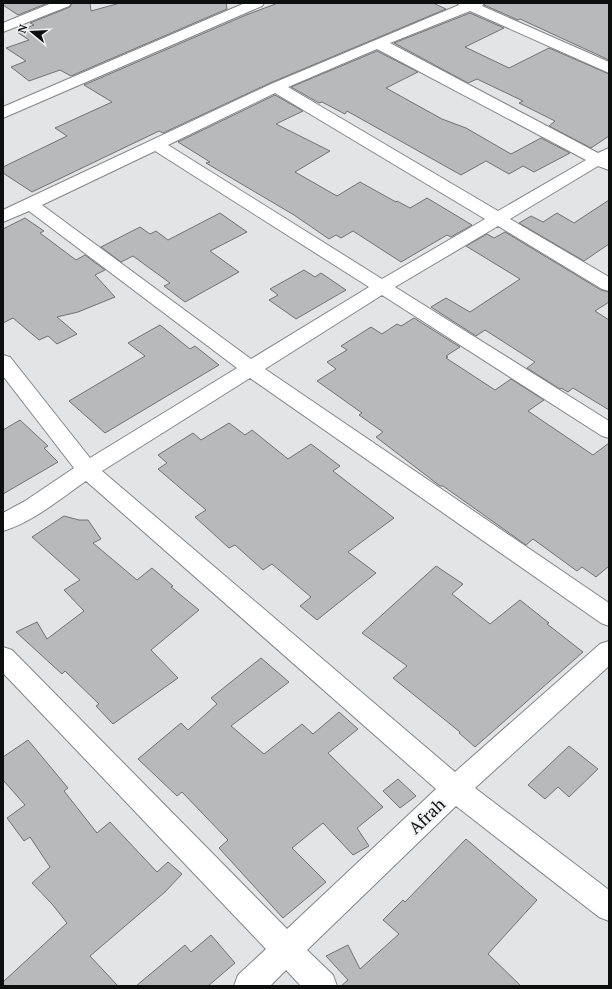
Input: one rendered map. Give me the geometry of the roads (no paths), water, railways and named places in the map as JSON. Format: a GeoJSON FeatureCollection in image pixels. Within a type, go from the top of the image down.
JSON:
{"type":"FeatureCollection","features":[{"type":"Feature","properties":{"kind":"street"},"geometry":{"type":"LineString","coordinates":[[3,28],[64,3]]}},
{"type":"Feature","properties":{"kind":"street"},"geometry":{"type":"LineString","coordinates":[[3,113],[257,3]]}},
{"type":"Feature","properties":{"kind":"street"},"geometry":{"type":"LineString","coordinates":[[3,217],[276,87],[471,4],[609,68]]}},
{"type":"Feature","properties":{"kind":"street"},"geometry":{"type":"LineString","coordinates":[[378,43],[605,159]]}},
{"type":"Feature","properties":{"kind":"street"},"geometry":{"type":"LineString","coordinates":[[276,87],[609,286]]}},
{"type":"Feature","properties":{"kind":"street"},"geometry":{"type":"LineString","coordinates":[[156,144],[609,430]]}},
{"type":"Feature","properties":{"kind":"street"},"geometry":{"type":"LineString","coordinates":[[3,523],[33,507],[88,470],[382,287],[605,159]]}},
{"type":"Feature","properties":{"kind":"street"},"geometry":{"type":"LineString","coordinates":[[30,204],[250,368],[609,616]]}},
{"type":"Feature","properties":{"kind":"street"},"geometry":{"type":"LineString","coordinates":[[3,362],[88,470],[455,789],[609,907]]}},
{"type":"Feature","properties":{"kind":"street","name":"Afrah"},"geometry":{"type":"LineString","coordinates":[[249,986],[455,789],[609,651]]}},
{"type":"Feature","properties":{"kind":"street"},"geometry":{"type":"LineString","coordinates":[[3,657],[322,986]]}}]}
